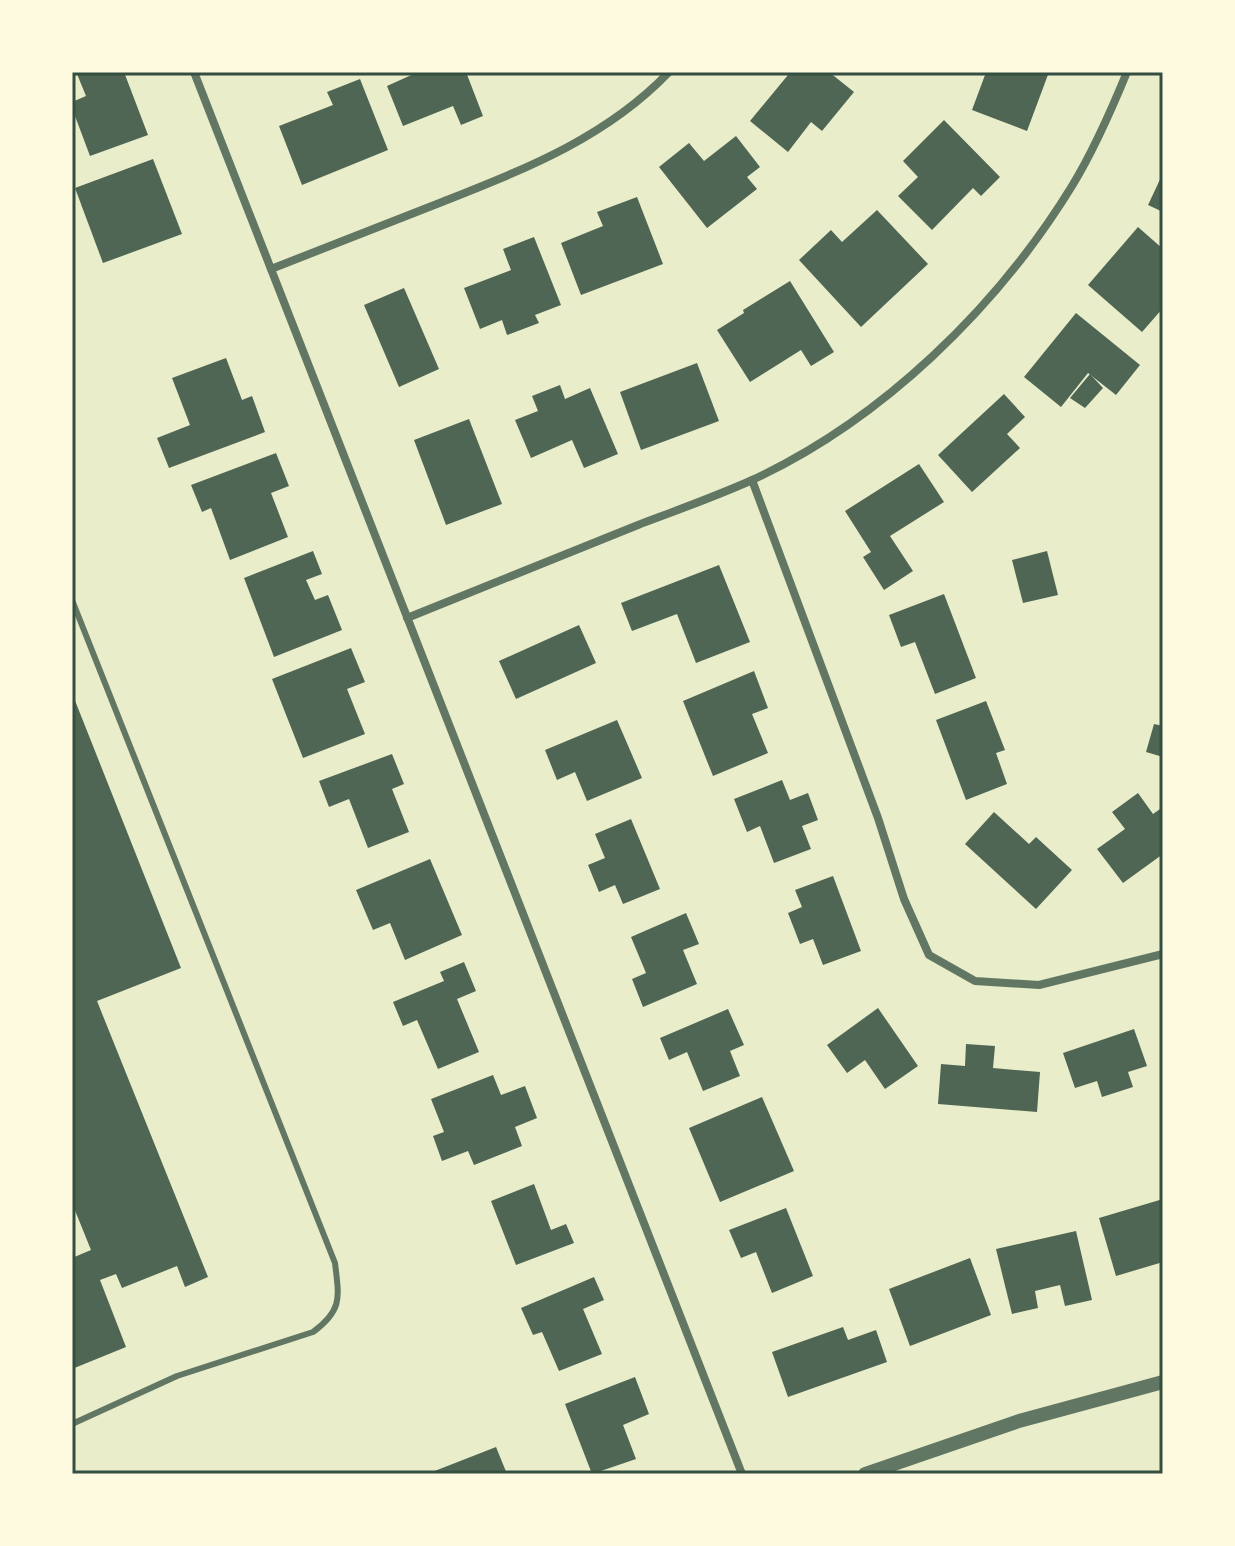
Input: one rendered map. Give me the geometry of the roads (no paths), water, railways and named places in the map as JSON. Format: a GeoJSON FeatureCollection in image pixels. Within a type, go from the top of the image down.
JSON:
{"type":"FeatureCollection","features":[{"type":"Feature","properties":{"kind":"street"},"geometry":{"type":"LineString","coordinates":[[194,72],[742,1474]]}},
{"type":"Feature","properties":{"kind":"street"},"geometry":{"type":"LineString","coordinates":[[271,269],[542,162],[591,135],[637,103],[669,72]]}},
{"type":"Feature","properties":{"kind":"street"},"geometry":{"type":"LineString","coordinates":[[407,618],[752,480],[840,429],[899,385],[947,342],[1016,267],[1073,184],[1104,127],[1127,72]]}},
{"type":"Feature","properties":{"kind":"street"},"geometry":{"type":"LineString","coordinates":[[752,480],[878,818],[904,899],[929,955],[975,981],[1039,985],[1163,954]]}},
{"type":"Feature","properties":{"kind":"street"},"geometry":{"type":"LineString","coordinates":[[865,1474],[1019,1421],[1163,1382]]}},
{"type":"Feature","properties":{"kind":"lane"},"geometry":{"type":"LineString","coordinates":[[72,600],[335,1263],[339,1297],[332,1318],[313,1332],[177,1376],[72,1424]]}}]}
